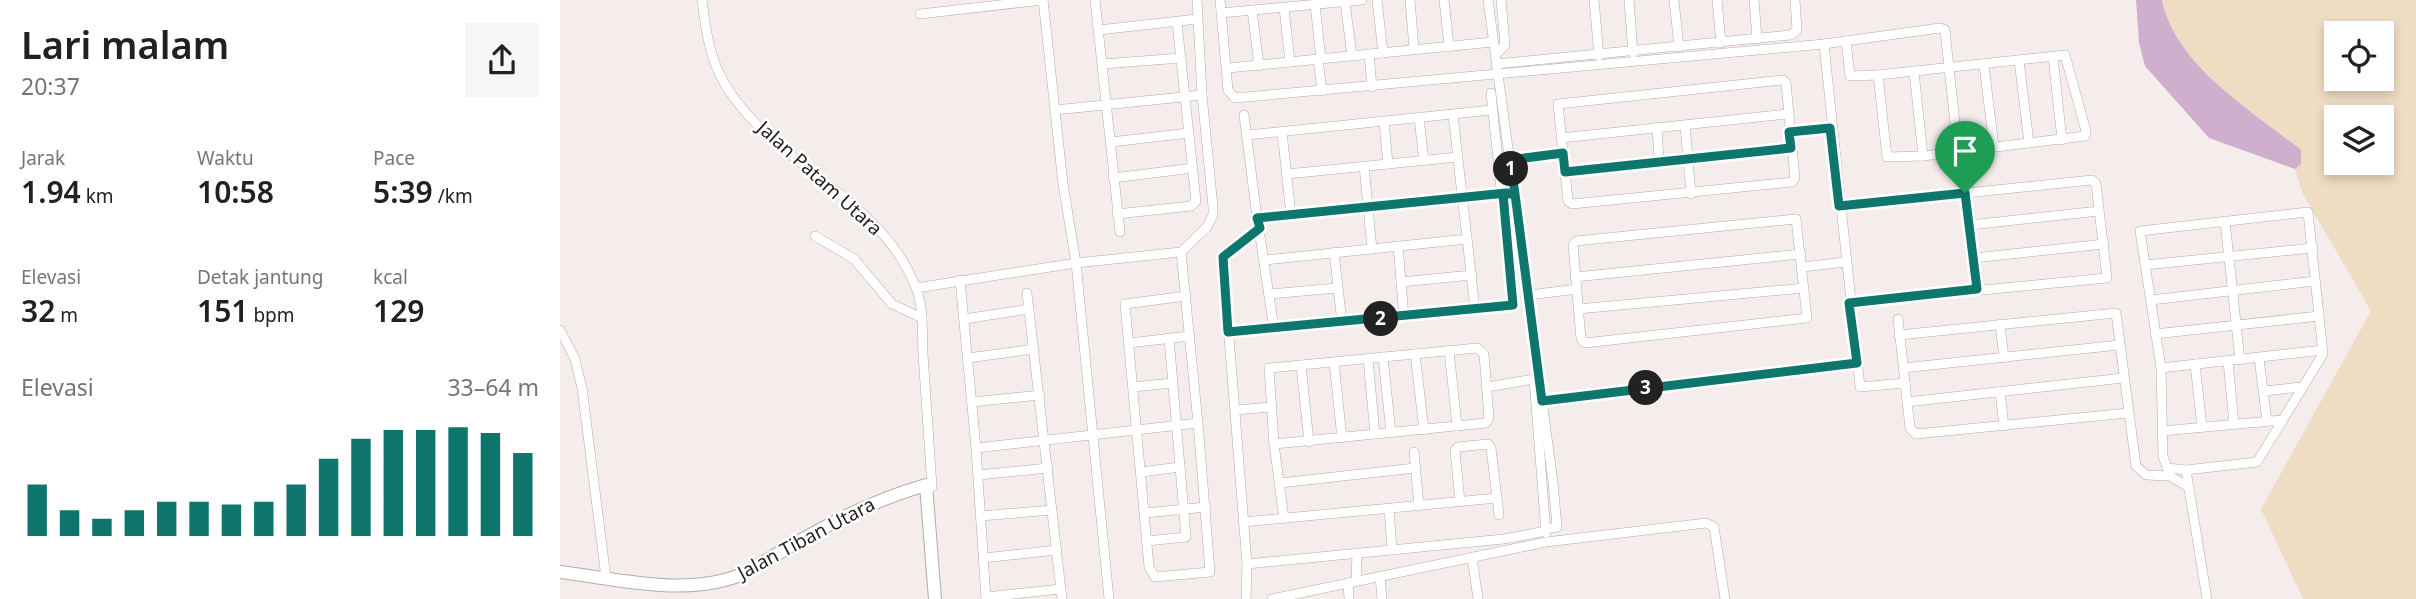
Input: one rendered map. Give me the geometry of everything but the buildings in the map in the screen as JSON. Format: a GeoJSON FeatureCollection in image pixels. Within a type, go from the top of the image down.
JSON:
{"type":"FeatureCollection","features":[{"type":"Feature","properties":{"kind":"street","name":"Jalan Patam Utara"},"geometry":{"type":"LineString","coordinates":[[702,0],[707,43],[730,94],[775,140],[869,219],[895,247],[916,288],[922,318],[926,400],[922,408],[929,486]]}},
{"type":"Feature","properties":{"kind":"street"},"geometry":{"type":"LineString","coordinates":[[920,14],[1043,0],[1076,263],[1109,599]]}},
{"type":"Feature","properties":{"kind":"street"},"geometry":{"type":"LineString","coordinates":[[1095,0],[1120,232]]}},
{"type":"Feature","properties":{"kind":"street"},"geometry":{"type":"LineString","coordinates":[[916,288],[1076,263],[1181,252],[1207,227],[1213,215],[1197,0]]}},
{"type":"Feature","properties":{"kind":"street"},"geometry":{"type":"LineString","coordinates":[[1220,0],[1228,90],[1235,98],[1372,87],[1497,64],[1633,53],[1795,33],[1795,0]]}},
{"type":"Feature","properties":{"kind":"street"},"geometry":{"type":"LineString","coordinates":[[1221,13],[1362,0]]}},
{"type":"Feature","properties":{"kind":"street"},"geometry":{"type":"LineString","coordinates":[[1377,0],[1383,52]]}},
{"type":"Feature","properties":{"kind":"street"},"geometry":{"type":"LineString","coordinates":[[1410,0],[1415,49]]}},
{"type":"Feature","properties":{"kind":"street"},"geometry":{"type":"LineString","coordinates":[[1444,0],[1449,46]]}},
{"type":"Feature","properties":{"kind":"street"},"geometry":{"type":"LineString","coordinates":[[1247,564],[1392,550],[1557,527],[1529,295],[1488,0]]}},
{"type":"Feature","properties":{"kind":"street"},"geometry":{"type":"LineString","coordinates":[[1497,64],[1505,46],[1501,0]]}},
{"type":"Feature","properties":{"kind":"street"},"geometry":{"type":"LineString","coordinates":[[1594,0],[1599,56]]}},
{"type":"Feature","properties":{"kind":"street"},"geometry":{"type":"LineString","coordinates":[[1629,0],[1633,53]]}},
{"type":"Feature","properties":{"kind":"street"},"geometry":{"type":"LineString","coordinates":[[1674,0],[1679,47]]}},
{"type":"Feature","properties":{"kind":"street"},"geometry":{"type":"LineString","coordinates":[[1717,0],[1721,43]]}},
{"type":"Feature","properties":{"kind":"street"},"geometry":{"type":"LineString","coordinates":[[1754,0],[1758,39]]}},
{"type":"Feature","properties":{"kind":"street"},"geometry":{"type":"LineString","coordinates":[[1346,2],[1352,56]]}},
{"type":"Feature","properties":{"kind":"street"},"geometry":{"type":"LineString","coordinates":[[1315,5],[1322,91]]}},
{"type":"Feature","properties":{"kind":"street"},"geometry":{"type":"LineString","coordinates":[[1284,8],[1290,62]]}},
{"type":"Feature","properties":{"kind":"street"},"geometry":{"type":"LineString","coordinates":[[1252,10],[1259,66]]}},
{"type":"Feature","properties":{"kind":"street"},"geometry":{"type":"LineString","coordinates":[[1099,30],[1197,19]]}},
{"type":"Feature","properties":{"kind":"street"},"geometry":{"type":"LineString","coordinates":[[1117,214],[1191,206],[1195,201],[1177,22]]}},
{"type":"Feature","properties":{"kind":"street"},"geometry":{"type":"LineString","coordinates":[[1497,64],[1824,44],[1940,28],[1945,30],[1958,151]]}},
{"type":"Feature","properties":{"kind":"street"},"geometry":{"type":"LineString","coordinates":[[1846,41],[1850,76],[2065,55],[2069,58],[2087,131],[2085,136],[2062,140],[1923,156],[1887,157],[1878,75]]}},
{"type":"Feature","properties":{"kind":"street"},"geometry":{"type":"LineString","coordinates":[[1228,68],[1493,42]]}},
{"type":"Feature","properties":{"kind":"street"},"geometry":{"type":"LineString","coordinates":[[1824,44],[1830,128],[1860,387],[1905,383]]}},
{"type":"Feature","properties":{"kind":"street"},"geometry":{"type":"LineString","coordinates":[[1369,54],[1372,87]]}},
{"type":"Feature","properties":{"kind":"street"},"geometry":{"type":"LineString","coordinates":[[2053,57],[2062,140]]}},
{"type":"Feature","properties":{"kind":"street"},"geometry":{"type":"LineString","coordinates":[[1103,64],[1181,58]]}},
{"type":"Feature","properties":{"kind":"street"},"geometry":{"type":"LineString","coordinates":[[2019,60],[2029,143]]}},
{"type":"Feature","properties":{"kind":"street"},"geometry":{"type":"LineString","coordinates":[[1984,65],[1994,147]]}},
{"type":"Feature","properties":{"kind":"street"},"geometry":{"type":"LineString","coordinates":[[1914,71],[1923,156]]}},
{"type":"Feature","properties":{"kind":"street"},"geometry":{"type":"LineString","coordinates":[[1783,80],[1786,83],[1789,132],[1795,177],[1792,181],[1691,194],[1572,204],[1568,201],[1558,104],[1783,80]]}},
{"type":"Feature","properties":{"kind":"street"},"geometry":{"type":"LineString","coordinates":[[1228,332],[1513,305],[1491,93]]}},
{"type":"Feature","properties":{"kind":"street"},"geometry":{"type":"LineString","coordinates":[[1055,110],[1202,95]]}},
{"type":"Feature","properties":{"kind":"street"},"geometry":{"type":"LineString","coordinates":[[1247,135],[1492,110]]}},
{"type":"Feature","properties":{"kind":"street"},"geometry":{"type":"LineString","coordinates":[[1561,138],[1788,114]]}},
{"type":"Feature","properties":{"kind":"street"},"geometry":{"type":"LineString","coordinates":[[1244,115],[1258,223],[1266,260],[1273,329]]}},
{"type":"Feature","properties":{"kind":"street"},"geometry":{"type":"LineString","coordinates":[[1453,115],[1475,309]]}},
{"type":"Feature","properties":{"kind":"street"},"geometry":{"type":"LineString","coordinates":[[1419,119],[1423,161]]}},
{"type":"Feature","properties":{"kind":"street"},"geometry":{"type":"LineString","coordinates":[[1384,122],[1388,164]]}},
{"type":"Feature","properties":{"kind":"street"},"geometry":{"type":"LineString","coordinates":[[1685,125],[1691,194]]}},
{"type":"Feature","properties":{"kind":"street"},"geometry":{"type":"LineString","coordinates":[[1657,127],[1659,160]]}},
{"type":"Feature","properties":{"kind":"street"},"geometry":{"type":"LineString","coordinates":[[1789,132],[1830,128]]}},
{"type":"Feature","properties":{"kind":"street"},"geometry":{"type":"LineString","coordinates":[[1282,132],[1291,215]]}},
{"type":"Feature","properties":{"kind":"street"},"geometry":{"type":"LineString","coordinates":[[1111,142],[1189,133]]}},
{"type":"Feature","properties":{"kind":"street"},"geometry":{"type":"LineString","coordinates":[[1565,172],[1791,148]]}},
{"type":"Feature","properties":{"kind":"street"},"geometry":{"type":"LineString","coordinates":[[1510,160],[1563,153]]}},
{"type":"Feature","properties":{"kind":"street"},"geometry":{"type":"LineString","coordinates":[[1287,174],[1458,157]]}},
{"type":"Feature","properties":{"kind":"street"},"geometry":{"type":"LineString","coordinates":[[1364,166],[1371,248]]}},
{"type":"Feature","properties":{"kind":"street"},"geometry":{"type":"LineString","coordinates":[[1113,178],[1193,168]]}},
{"type":"Feature","properties":{"kind":"street"},"geometry":{"type":"LineString","coordinates":[[1839,206],[2092,180],[2096,184],[2108,278],[1849,303]]}},
{"type":"Feature","properties":{"kind":"street"},"geometry":{"type":"LineString","coordinates":[[1965,193],[1977,289]]}},
{"type":"Feature","properties":{"kind":"street"},"geometry":{"type":"LineString","coordinates":[[1246,599],[1247,564],[1223,257],[1258,223],[1291,215],[1515,194]]}},
{"type":"Feature","properties":{"kind":"street"},"geometry":{"type":"LineString","coordinates":[[1970,225],[2099,211]]}},
{"type":"Feature","properties":{"kind":"street"},"geometry":{"type":"LineString","coordinates":[[1899,335],[2116,313],[2136,466],[2146,475],[2172,473],[2258,462],[2301,387],[2320,360],[2323,350],[2308,212],[2141,229],[2161,368],[2164,462],[2167,468],[2172,473],[2188,487]]}},
{"type":"Feature","properties":{"kind":"street"},"geometry":{"type":"LineString","coordinates":[[1793,218],[1796,219],[1801,254],[1807,315],[1804,319],[1585,343],[1581,339],[1573,245],[1576,241],[1793,218]]}},
{"type":"Feature","properties":{"kind":"street"},"geometry":{"type":"LineString","coordinates":[[2225,221],[2240,360]]}},
{"type":"Feature","properties":{"kind":"street"},"geometry":{"type":"LineString","coordinates":[[815,236],[853,259],[892,304],[922,318]]}},
{"type":"Feature","properties":{"kind":"street"},"geometry":{"type":"LineString","coordinates":[[1266,260],[1467,239]]}},
{"type":"Feature","properties":{"kind":"street"},"geometry":{"type":"LineString","coordinates":[[1974,258],[2104,244]]}},
{"type":"Feature","properties":{"kind":"street"},"geometry":{"type":"LineString","coordinates":[[1398,246],[1404,317]]}},
{"type":"Feature","properties":{"kind":"street"},"geometry":{"type":"LineString","coordinates":[[2145,265],[2313,248]]}},
{"type":"Feature","properties":{"kind":"street"},"geometry":{"type":"LineString","coordinates":[[1181,252],[1186,296],[1190,336],[1206,507],[1210,572],[1155,577],[1149,567],[1125,310],[1128,302],[1186,296]]}},
{"type":"Feature","properties":{"kind":"street"},"geometry":{"type":"LineString","coordinates":[[1334,252],[1342,322]]}},
{"type":"Feature","properties":{"kind":"street"},"geometry":{"type":"LineString","coordinates":[[1576,277],[1801,254]]}},
{"type":"Feature","properties":{"kind":"street"},"geometry":{"type":"LineString","coordinates":[[1803,267],[1845,262]]}},
{"type":"Feature","properties":{"kind":"street"},"geometry":{"type":"LineString","coordinates":[[1401,282],[1472,275]]}},
{"type":"Feature","properties":{"kind":"street"},"geometry":{"type":"LineString","coordinates":[[960,280],[976,448],[986,598],[1061,594],[1027,293]]}},
{"type":"Feature","properties":{"kind":"street"},"geometry":{"type":"LineString","coordinates":[[2151,300],[2315,281]]}},
{"type":"Feature","properties":{"kind":"street"},"geometry":{"type":"LineString","coordinates":[[1269,294],[1337,288]]}},
{"type":"Feature","properties":{"kind":"street"},"geometry":{"type":"LineString","coordinates":[[1578,309],[1804,288]]}},
{"type":"Feature","properties":{"kind":"street"},"geometry":{"type":"LineString","coordinates":[[1529,295],[1577,289]]}},
{"type":"Feature","properties":{"kind":"street"},"geometry":{"type":"LineString","coordinates":[[964,318],[1029,309]]}},
{"type":"Feature","properties":{"kind":"street"},"geometry":{"type":"LineString","coordinates":[[2155,334],[2319,316]]}},
{"type":"Feature","properties":{"kind":"street"},"geometry":{"type":"LineString","coordinates":[[1898,319],[1910,428],[1916,434],[2128,413]]}},
{"type":"Feature","properties":{"kind":"street"},"geometry":{"type":"LineString","coordinates":[[2000,324],[2004,358]]}},
{"type":"Feature","properties":{"kind":"street"},"geometry":{"type":"LineString","coordinates":[[560,330],[575,359],[582,388],[606,578]]}},
{"type":"Feature","properties":{"kind":"street"},"geometry":{"type":"LineString","coordinates":[[1129,343],[1190,336]]}},
{"type":"Feature","properties":{"kind":"street"},"geometry":{"type":"LineString","coordinates":[[1147,541],[1186,537],[1168,338]]}},
{"type":"Feature","properties":{"kind":"street"},"geometry":{"type":"LineString","coordinates":[[1903,368],[2119,345]]}},
{"type":"Feature","properties":{"kind":"street"},"geometry":{"type":"LineString","coordinates":[[968,358],[1034,349]]}},
{"type":"Feature","properties":{"kind":"street"},"geometry":{"type":"LineString","coordinates":[[1274,444],[1487,422],[1487,387],[1481,349],[1269,368],[1274,444],[1284,519]]}},
{"type":"Feature","properties":{"kind":"street"},"geometry":{"type":"LineString","coordinates":[[1450,350],[1457,426]]}},
{"type":"Feature","properties":{"kind":"street"},"geometry":{"type":"LineString","coordinates":[[2161,368],[2323,350]]}},
{"type":"Feature","properties":{"kind":"street"},"geometry":{"type":"LineString","coordinates":[[1415,354],[1424,430]]}},
{"type":"Feature","properties":{"kind":"street"},"geometry":{"type":"LineString","coordinates":[[1383,357],[1391,433]]}},
{"type":"Feature","properties":{"kind":"street"},"geometry":{"type":"LineString","coordinates":[[2259,358],[2267,421]]}},
{"type":"Feature","properties":{"kind":"street"},"geometry":{"type":"LineString","coordinates":[[1368,359],[1375,434]]}},
{"type":"Feature","properties":{"kind":"street"},"geometry":{"type":"LineString","coordinates":[[2228,362],[2234,424]]}},
{"type":"Feature","properties":{"kind":"street"},"geometry":{"type":"LineString","coordinates":[[1334,363],[1342,439]]}},
{"type":"Feature","properties":{"kind":"street"},"geometry":{"type":"LineString","coordinates":[[1542,401],[1857,363]]}},
{"type":"Feature","properties":{"kind":"street"},"geometry":{"type":"LineString","coordinates":[[2195,364],[2202,427]]}},
{"type":"Feature","properties":{"kind":"street"},"geometry":{"type":"LineString","coordinates":[[1301,365],[1309,442]]}},
{"type":"Feature","properties":{"kind":"street"},"geometry":{"type":"LineString","coordinates":[[1907,402],[2123,378]]}},
{"type":"Feature","properties":{"kind":"street"},"geometry":{"type":"LineString","coordinates":[[1487,387],[1534,379],[1546,542]]}},
{"type":"Feature","properties":{"kind":"street"},"geometry":{"type":"LineString","coordinates":[[1133,387],[1172,383]]}},
{"type":"Feature","properties":{"kind":"street"},"geometry":{"type":"LineString","coordinates":[[2264,391],[2301,387]]}},
{"type":"Feature","properties":{"kind":"street"},"geometry":{"type":"LineString","coordinates":[[2000,392],[2004,426]]}},
{"type":"Feature","properties":{"kind":"street"},"geometry":{"type":"LineString","coordinates":[[972,402],[1040,395]]}},
{"type":"Feature","properties":{"kind":"street"},"geometry":{"type":"LineString","coordinates":[[1236,410],[1271,407]]}},
{"type":"Feature","properties":{"kind":"street"},"geometry":{"type":"LineString","coordinates":[[2162,431],[2282,420]]}},
{"type":"Feature","properties":{"kind":"street"},"geometry":{"type":"LineString","coordinates":[[976,448],[1198,423]]}},
{"type":"Feature","properties":{"kind":"street"},"geometry":{"type":"LineString","coordinates":[[1460,502],[1455,451],[1458,447],[1488,444],[1492,448],[1499,514]]}},
{"type":"Feature","properties":{"kind":"street"},"geometry":{"type":"LineString","coordinates":[[1414,452],[1419,506]]}},
{"type":"Feature","properties":{"kind":"street"},"geometry":{"type":"LineString","coordinates":[[1141,472],[1180,467]]}},
{"type":"Feature","properties":{"kind":"street"},"geometry":{"type":"LineString","coordinates":[[978,475],[1048,468]]}},
{"type":"Feature","properties":{"kind":"street"},"geometry":{"type":"LineString","coordinates":[[1280,483],[1415,468]]}},
{"type":"Feature","properties":{"kind":"street"},"geometry":{"type":"LineString","coordinates":[[2186,470],[2207,599]]}},
{"type":"Feature","properties":{"kind":"street"},"geometry":{"type":"LineString","coordinates":[[929,486],[937,599]]}},
{"type":"Feature","properties":{"kind":"street","name":"Jalan Tiban Utara"},"geometry":{"type":"LineString","coordinates":[[560,572],[674,585],[740,575],[852,511],[884,497],[929,486]]}},
{"type":"Feature","properties":{"kind":"street"},"geometry":{"type":"LineString","coordinates":[[1243,522],[1497,498]]}},
{"type":"Feature","properties":{"kind":"street"},"geometry":{"type":"LineString","coordinates":[[1145,513],[1206,507]]}},
{"type":"Feature","properties":{"kind":"street"},"geometry":{"type":"LineString","coordinates":[[1389,509],[1392,550]]}},
{"type":"Feature","properties":{"kind":"street"},"geometry":{"type":"LineString","coordinates":[[981,516],[1052,510]]}},
{"type":"Feature","properties":{"kind":"street"},"geometry":{"type":"LineString","coordinates":[[1272,599],[1546,542],[1706,523],[1714,527],[1725,599]]}},
{"type":"Feature","properties":{"kind":"street"},"geometry":{"type":"LineString","coordinates":[[984,558],[1057,550]]}},
{"type":"Feature","properties":{"kind":"street"},"geometry":{"type":"LineString","coordinates":[[1349,599],[1357,554]]}},
{"type":"Feature","properties":{"kind":"street"},"geometry":{"type":"LineString","coordinates":[[1472,557],[1478,599]]}},
{"type":"Feature","properties":{"kind":"street"},"geometry":{"type":"LineString","coordinates":[[1380,576],[1382,599]]}},
{"type":"Feature","properties":{"kind":"shaded area"},"geometry":{"type":"Polygon","coordinates":[[[2136,0],[2162,0],[2182,45],[2238,102],[2301,150],[2301,164],[2295,169],[2209,138],[2145,66],[2139,43],[2136,0]]]}},
{"type":"Feature","properties":{"kind":"shaded area"},"geometry":{"type":"Polygon","coordinates":[[[2162,0],[2416,0],[2416,599],[2303,599],[2261,509],[2371,311],[2303,194],[2295,169],[2301,164],[2301,150],[2238,102],[2182,45],[2162,0]]]}},
{"type":"Feature","properties":{"kind":"route"},"geometry":{"type":"LineString","coordinates":[[1965,193],[1839,206],[1830,128],[1789,132],[1791,148],[1565,172],[1563,153],[1510,160],[1515,194],[1506,193],[1257,218],[1260,228],[1240,241],[1223,257],[1228,332],[1513,305],[1503,194],[1506,193],[1515,194],[1542,401],[1857,363],[1849,303],[1977,289],[1965,193]]}}]}
